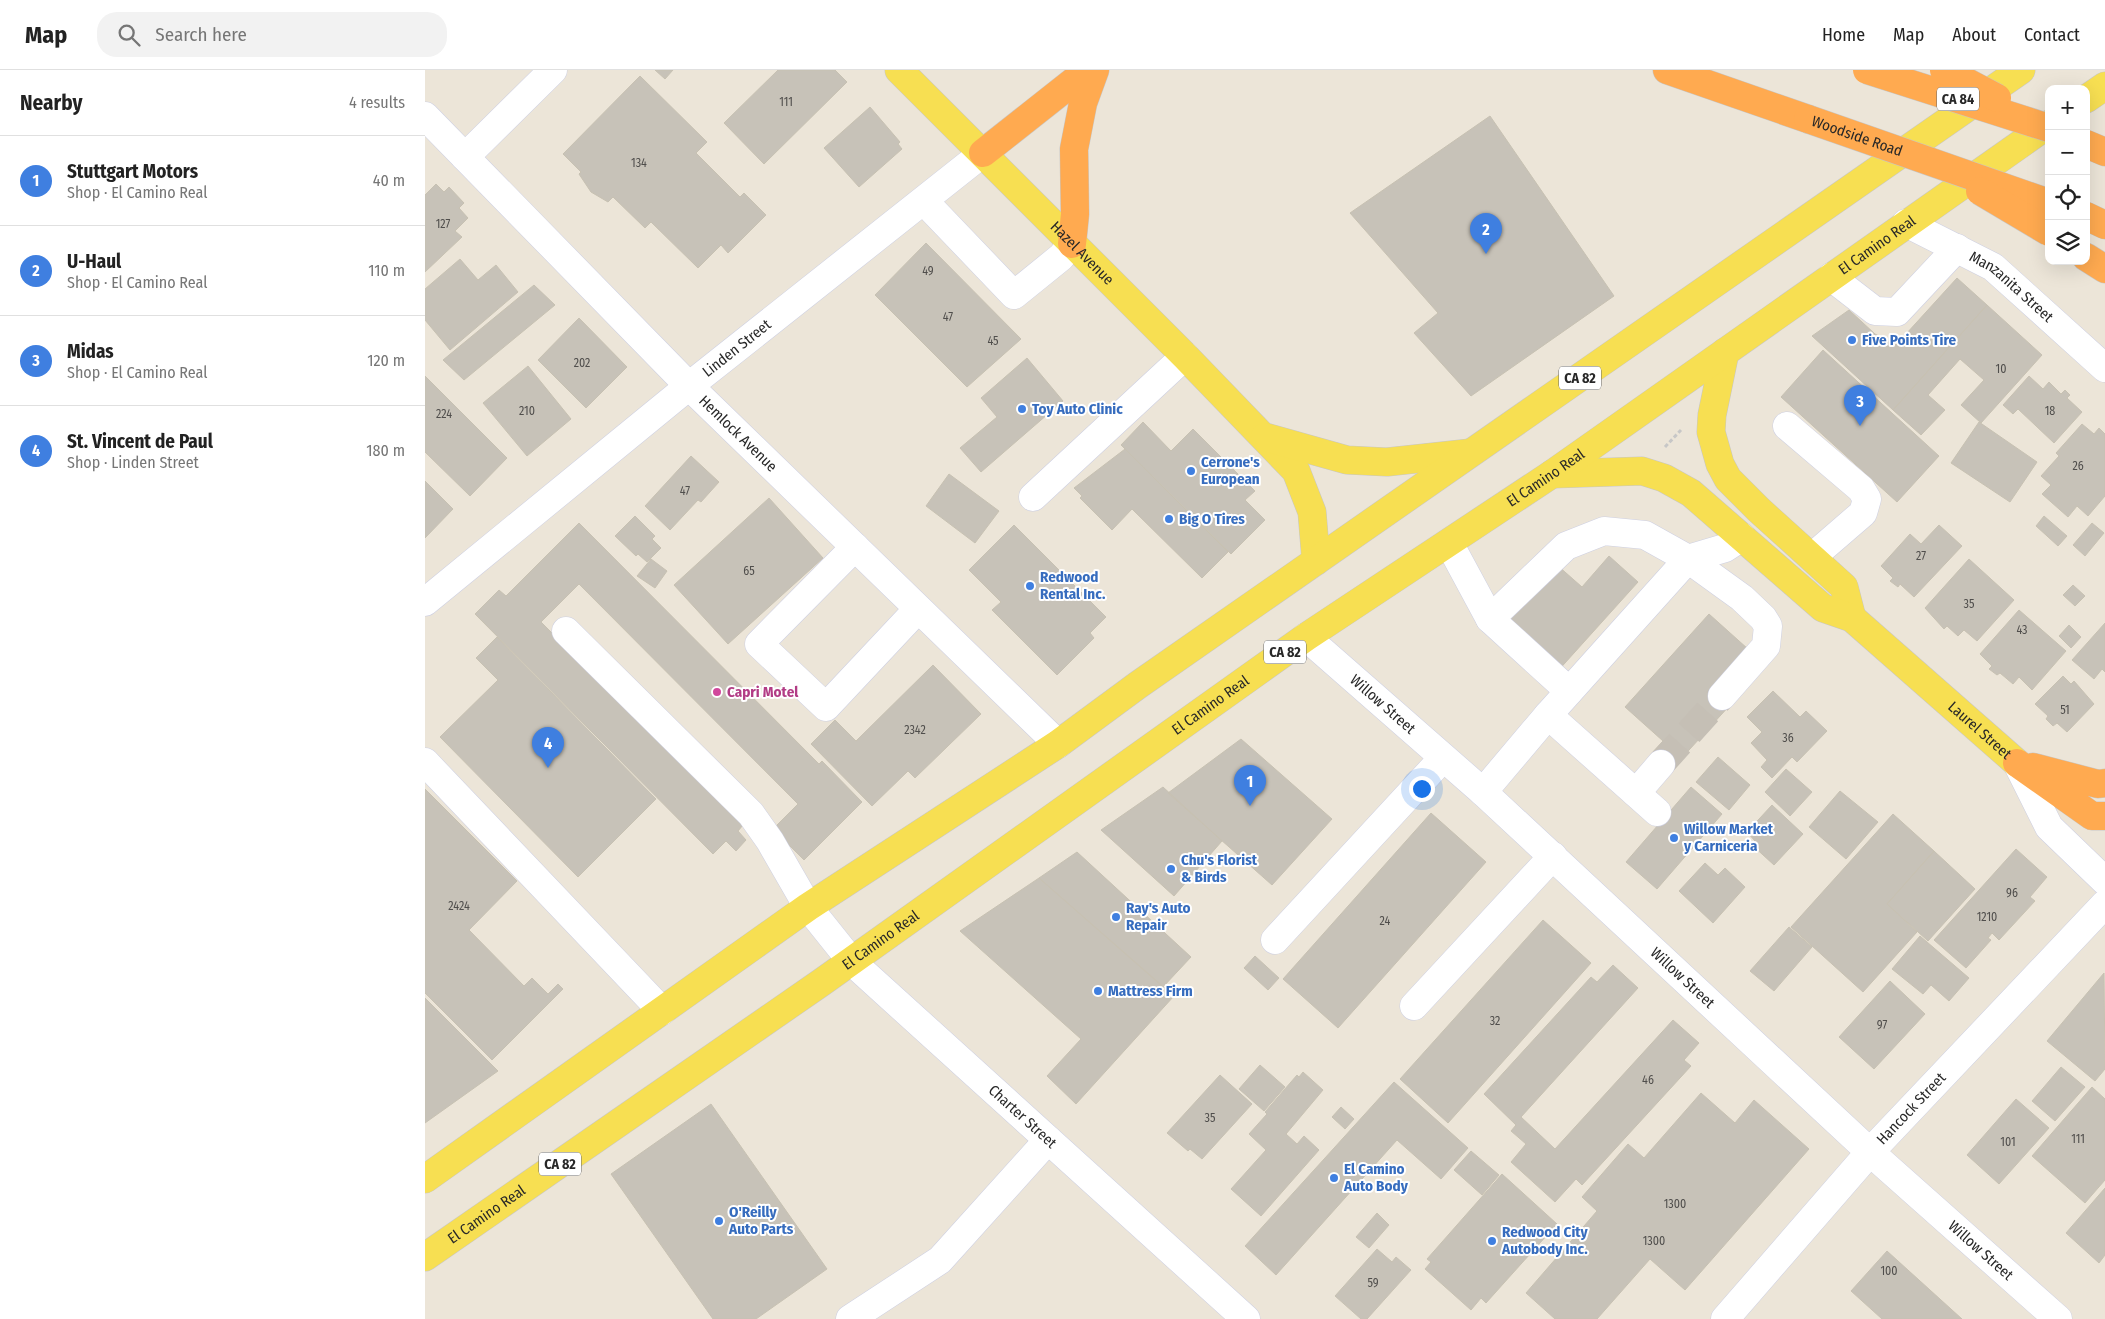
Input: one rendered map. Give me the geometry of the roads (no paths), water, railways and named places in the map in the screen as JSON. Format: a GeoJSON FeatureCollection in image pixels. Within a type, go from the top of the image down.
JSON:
{"type":"FeatureCollection","features":[{"type":"Feature","properties":{"kind":"highway"},"geometry":{"type":"LineString","coordinates":[[983,153],[1088,70]]}},
{"type":"Feature","properties":{"kind":"highway"},"geometry":{"type":"LineString","coordinates":[[1072,244],[1075,214],[1074,149],[1083,103],[1095,70]]}},
{"type":"Feature","properties":{"kind":"highway","name":"Woodside Road"},"geometry":{"type":"LineString","coordinates":[[1667,70],[2045,202]]}},
{"type":"Feature","properties":{"kind":"highway","name":"CA 84"},"geometry":{"type":"LineString","coordinates":[[1867,70],[2045,125]]}},
{"type":"Feature","properties":{"kind":"highway"},"geometry":{"type":"LineString","coordinates":[[1944,70],[2045,124]]}},
{"type":"Feature","properties":{"kind":"highway"},"geometry":{"type":"LineString","coordinates":[[2090,146],[2105,152]]}},
{"type":"Feature","properties":{"kind":"highway"},"geometry":{"type":"LineString","coordinates":[[1932,162],[2045,230]]}},
{"type":"Feature","properties":{"kind":"highway"},"geometry":{"type":"LineString","coordinates":[[2090,218],[2105,225]]}},
{"type":"Feature","properties":{"kind":"highway"},"geometry":{"type":"LineString","coordinates":[[2090,260],[2105,269]]}},
{"type":"Feature","properties":{"kind":"highway"},"geometry":{"type":"LineString","coordinates":[[2017,763],[2098,784],[2105,783]]}},
{"type":"Feature","properties":{"kind":"highway"},"geometry":{"type":"LineString","coordinates":[[2017,763],[2093,816],[2105,816]]}},
{"type":"Feature","properties":{"kind":"main road","name":"Hazel Avenue"},"geometry":{"type":"LineString","coordinates":[[899,70],[1185,356],[1296,471],[1312,512],[1316,561]]}},
{"type":"Feature","properties":{"kind":"main road","name":"CA 82"},"geometry":{"type":"LineString","coordinates":[[425,1179],[808,907],[1058,744],[1316,561],[2021,70]]}},
{"type":"Feature","properties":{"kind":"main road"},"geometry":{"type":"LineString","coordinates":[[2090,96],[2105,86]]}},
{"type":"Feature","properties":{"kind":"main road","name":"El Camino Real"},"geometry":{"type":"LineString","coordinates":[[425,1257],[852,962],[1306,637],[1551,474],[1906,223],[2045,129]]}},
{"type":"Feature","properties":{"kind":"main road"},"geometry":{"type":"LineString","coordinates":[[1725,352],[1712,415],[1711,432],[1720,464],[1728,478],[1759,510],[1844,586],[1852,618]]}},
{"type":"Feature","properties":{"kind":"main road","name":"Hazel Avenue"},"geometry":{"type":"LineString","coordinates":[[1265,437],[1347,460],[1387,462],[1475,452]]}},
{"type":"Feature","properties":{"kind":"main road"},"geometry":{"type":"LineString","coordinates":[[1551,474],[1642,471],[1664,478],[1691,493],[1823,608],[1852,618]]}},
{"type":"Feature","properties":{"kind":"main road"},"geometry":{"type":"LineString","coordinates":[[1719,517],[1740,519],[1794,563],[1802,563],[1812,557]]}},
{"type":"Feature","properties":{"kind":"main road","name":"Laurel Street"},"geometry":{"type":"LineString","coordinates":[[1852,618],[2017,763]]}},
{"type":"Feature","properties":{"kind":"street"},"geometry":{"type":"LineString","coordinates":[[465,157],[553,70]]}},
{"type":"Feature","properties":{"kind":"street","name":"Hemlock Avenue"},"geometry":{"type":"LineString","coordinates":[[425,116],[689,386],[1058,744]]}},
{"type":"Feature","properties":{"kind":"street","name":"Linden Street"},"geometry":{"type":"LineString","coordinates":[[425,602],[689,386],[983,153]]}},
{"type":"Feature","properties":{"kind":"street"},"geometry":{"type":"LineString","coordinates":[[924,200],[1014,295],[1061,257],[1072,244]]}},
{"type":"Feature","properties":{"kind":"street","name":"Manzanita Street"},"geometry":{"type":"LineString","coordinates":[[1906,223],[1993,267],[2105,368]]}},
{"type":"Feature","properties":{"kind":"street"},"geometry":{"type":"LineString","coordinates":[[1831,276],[1875,310],[1897,312],[1957,248]]}},
{"type":"Feature","properties":{"kind":"street"},"geometry":{"type":"LineString","coordinates":[[1033,497],[1185,356]]}},
{"type":"Feature","properties":{"kind":"street"},"geometry":{"type":"LineString","coordinates":[[1787,426],[1861,489],[1867,499],[1863,513],[1812,557]]}},
{"type":"Feature","properties":{"kind":"street"},"geometry":{"type":"LineString","coordinates":[[1490,619],[1566,546],[1604,531],[1645,535],[1688,559],[1742,598],[1769,626],[1766,646],[1722,696]]}},
{"type":"Feature","properties":{"kind":"street"},"geometry":{"type":"LineString","coordinates":[[1483,792],[1569,691],[1688,559],[1725,548],[1741,537]]}},
{"type":"Feature","properties":{"kind":"street"},"geometry":{"type":"LineString","coordinates":[[1449,543],[1490,619],[1569,691]]}},
{"type":"Feature","properties":{"kind":"street"},"geometry":{"type":"LineString","coordinates":[[855,546],[759,644],[826,708],[918,609]]}},
{"type":"Feature","properties":{"kind":"street","name":"Charter Street"},"geometry":{"type":"LineString","coordinates":[[565,631],[751,814],[770,841],[808,907],[852,962],[1048,1140],[1237,1316]]}},
{"type":"Feature","properties":{"kind":"street","name":"Willow Street"},"geometry":{"type":"LineString","coordinates":[[1306,637],[1483,792],[1870,1152],[2058,1319]]}},
{"type":"Feature","properties":{"kind":"street"},"geometry":{"type":"LineString","coordinates":[[1548,715],[1657,812]]}},
{"type":"Feature","properties":{"kind":"street"},"geometry":{"type":"LineString","coordinates":[[1275,940],[1443,758]]}},
{"type":"Feature","properties":{"kind":"street"},"geometry":{"type":"LineString","coordinates":[[425,762],[662,1010]]}},
{"type":"Feature","properties":{"kind":"street","name":"Laurel Street"},"geometry":{"type":"LineString","coordinates":[[2017,763],[2049,826],[2105,881]]}},
{"type":"Feature","properties":{"kind":"street"},"geometry":{"type":"LineString","coordinates":[[1636,793],[1661,764]]}},
{"type":"Feature","properties":{"kind":"street"},"geometry":{"type":"LineString","coordinates":[[1414,1006],[1553,856]]}},
{"type":"Feature","properties":{"kind":"street","name":"Hancock Street"},"geometry":{"type":"LineString","coordinates":[[1725,1319],[1870,1152],[2105,904]]}},
{"type":"Feature","properties":{"kind":"street"},"geometry":{"type":"LineString","coordinates":[[850,1319],[940,1260],[1048,1140]]}},
{"type":"Feature","properties":{"kind":"tunnel"},"geometry":{"type":"LineString","coordinates":[[1661,764],[1722,696]]}},
{"type":"Feature","properties":{"kind":"place","name":"U-Haul"},"geometry":{"type":"Point","coordinates":[1486,254]}},
{"type":"Feature","properties":{"kind":"place","name":"Five Points Tire"},"geometry":{"type":"Point","coordinates":[1852,340]}},
{"type":"Feature","properties":{"kind":"place","name":"Toy Auto Clinic"},"geometry":{"type":"Point","coordinates":[1022,409]}},
{"type":"Feature","properties":{"kind":"place","name":"Midas"},"geometry":{"type":"Point","coordinates":[1860,426]}},
{"type":"Feature","properties":{"kind":"place","name":"Cerrone's European"},"geometry":{"type":"Point","coordinates":[1191,471]}},
{"type":"Feature","properties":{"kind":"place","name":"Big O Tires"},"geometry":{"type":"Point","coordinates":[1169,519]}},
{"type":"Feature","properties":{"kind":"place","name":"Redwood Rental Inc."},"geometry":{"type":"Point","coordinates":[1030,586]}},
{"type":"Feature","properties":{"kind":"place","name":"Capri Motel"},"geometry":{"type":"Point","coordinates":[717,692]}},
{"type":"Feature","properties":{"kind":"place","name":"St. Vincent de Paul"},"geometry":{"type":"Point","coordinates":[548,768]}},
{"type":"Feature","properties":{"kind":"place","name":"Stuttgart Motors"},"geometry":{"type":"Point","coordinates":[1250,806]}},
{"type":"Feature","properties":{"kind":"place","name":"Willow Market y Carniceria"},"geometry":{"type":"Point","coordinates":[1674,838]}},
{"type":"Feature","properties":{"kind":"place","name":"Chu's Florist & Birds"},"geometry":{"type":"Point","coordinates":[1171,869]}},
{"type":"Feature","properties":{"kind":"place","name":"Ray's Auto Repair"},"geometry":{"type":"Point","coordinates":[1116,917]}},
{"type":"Feature","properties":{"kind":"place","name":"Mattress Firm"},"geometry":{"type":"Point","coordinates":[1098,991]}},
{"type":"Feature","properties":{"kind":"place","name":"El Camino Auto Body"},"geometry":{"type":"Point","coordinates":[1334,1178]}},
{"type":"Feature","properties":{"kind":"place","name":"O'Reilly Auto Parts"},"geometry":{"type":"Point","coordinates":[719,1221]}},
{"type":"Feature","properties":{"kind":"place","name":"Redwood City Autobody Inc."},"geometry":{"type":"Point","coordinates":[1492,1241]}}]}
